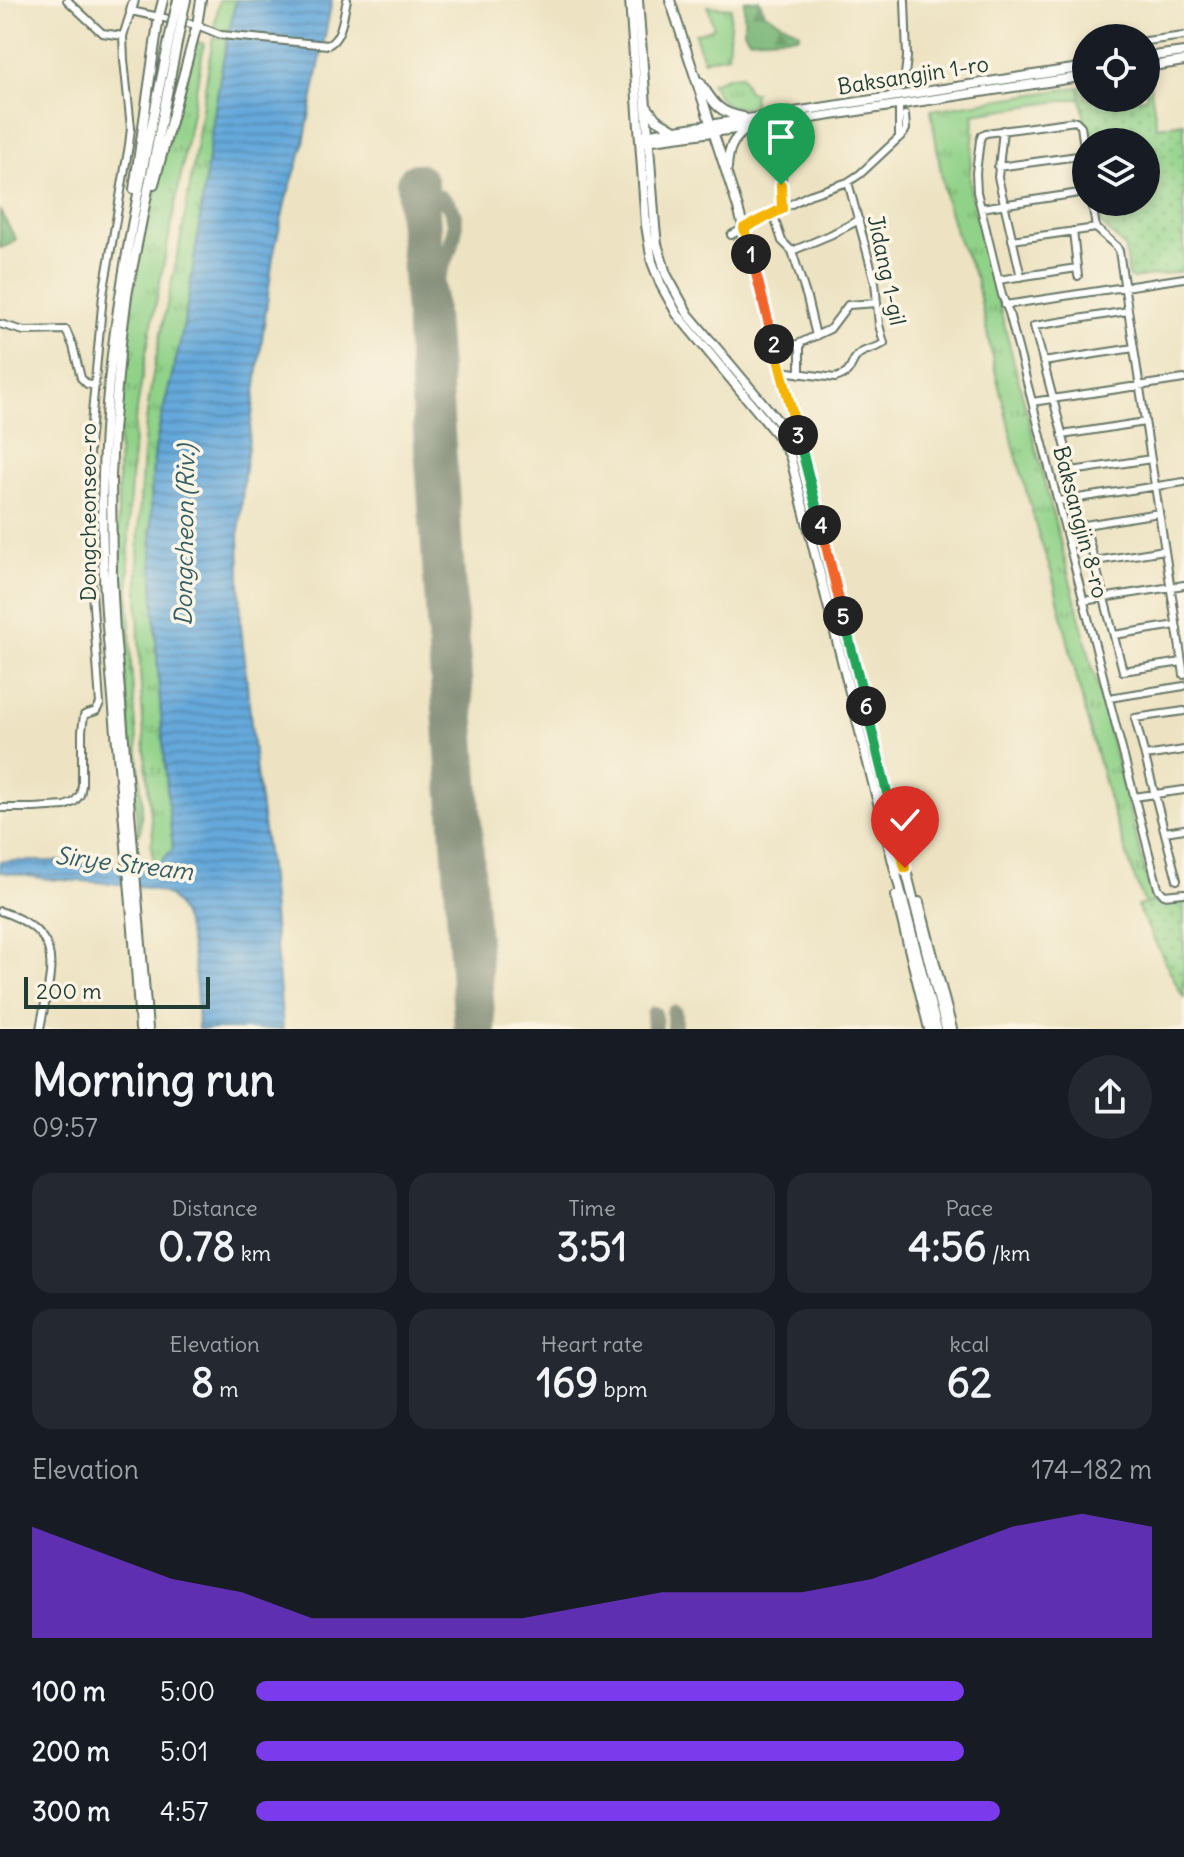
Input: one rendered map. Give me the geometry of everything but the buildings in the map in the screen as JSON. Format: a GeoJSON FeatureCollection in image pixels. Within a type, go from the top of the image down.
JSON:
{"type":"FeatureCollection","features":[{"type":"Feature","properties":{"kind":"main road"},"geometry":{"type":"LineString","coordinates":[[131,11],[134,0]]}},
{"type":"Feature","properties":{"kind":"main road"},"geometry":{"type":"LineString","coordinates":[[130,258],[140,143],[163,0]]}},
{"type":"Feature","properties":{"kind":"main road","name":"Dongcheonseo-ro"},"geometry":{"type":"LineString","coordinates":[[148,1029],[107,633],[102,532],[103,460],[112,341],[179,12],[178,0]]}},
{"type":"Feature","properties":{"kind":"main road","name":"Dongcheonseo-ro"},"geometry":{"type":"LineString","coordinates":[[179,12],[186,0]]}},
{"type":"Feature","properties":{"kind":"main road"},"geometry":{"type":"LineString","coordinates":[[130,258],[197,25],[201,0]]}},
{"type":"Feature","properties":{"kind":"main road"},"geometry":{"type":"LineString","coordinates":[[630,0],[644,138],[648,245],[661,285],[677,314],[778,436],[790,455],[937,1029]]}},
{"type":"Feature","properties":{"kind":"main road"},"geometry":{"type":"LineString","coordinates":[[638,0],[646,105],[644,138],[650,158],[657,244],[666,274],[688,314],[787,432],[805,463]]}},
{"type":"Feature","properties":{"kind":"main road"},"geometry":{"type":"LineString","coordinates":[[670,0],[744,228],[888,795],[919,902],[949,1029]]}},
{"type":"Feature","properties":{"kind":"main road"},"geometry":{"type":"LineString","coordinates":[[1160,55],[1184,52]]}},
{"type":"Feature","properties":{"kind":"main road"},"geometry":{"type":"LineString","coordinates":[[1160,65],[1184,61]]}},
{"type":"Feature","properties":{"kind":"main road","name":"Baksangjin 1-ro"},"geometry":{"type":"LineString","coordinates":[[644,138],[1072,69]]}},
{"type":"Feature","properties":{"kind":"main road"},"geometry":{"type":"LineString","coordinates":[[694,74],[722,111],[753,122]]}},
{"type":"Feature","properties":{"kind":"main road","name":"Baksangjin 1-ro"},"geometry":{"type":"LineString","coordinates":[[753,122],[773,124],[1072,78]]}},
{"type":"Feature","properties":{"kind":"main road"},"geometry":{"type":"LineString","coordinates":[[646,105],[675,134],[658,146],[650,158]]}},
{"type":"Feature","properties":{"kind":"main road"},"geometry":{"type":"LineString","coordinates":[[727,177],[731,145],[753,122]]}},
{"type":"Feature","properties":{"kind":"main road"},"geometry":{"type":"LineString","coordinates":[[877,798],[901,919],[929,1029]]}},
{"type":"Feature","properties":{"kind":"main road","name":"Dongcheonseo-ro"},"geometry":{"type":"LineString","coordinates":[[136,924],[140,1029]]}},
{"type":"Feature","properties":{"kind":"street"},"geometry":{"type":"LineString","coordinates":[[67,0],[102,33],[123,36]]}},
{"type":"Feature","properties":{"kind":"street"},"geometry":{"type":"LineString","coordinates":[[0,808],[65,806],[74,802],[80,795],[82,785],[84,715],[96,711],[100,704],[90,564],[89,446],[103,295],[130,137],[123,36],[131,11],[197,25],[227,36],[328,45],[339,33],[347,0]]}},
{"type":"Feature","properties":{"kind":"street"},"geometry":{"type":"LineString","coordinates":[[904,84],[907,57],[905,0]]}},
{"type":"Feature","properties":{"kind":"street"},"geometry":{"type":"LineString","coordinates":[[1160,39],[1184,36]]}},
{"type":"Feature","properties":{"kind":"street"},"geometry":{"type":"LineString","coordinates":[[899,105],[899,138]]}},
{"type":"Feature","properties":{"kind":"street"},"geometry":{"type":"LineString","coordinates":[[731,235],[809,195],[848,182],[860,174],[906,129],[905,115]]}},
{"type":"Feature","properties":{"kind":"street"},"geometry":{"type":"LineString","coordinates":[[1021,277],[999,187],[1003,130],[1076,121],[1081,128]]}},
{"type":"Feature","properties":{"kind":"street"},"geometry":{"type":"LineString","coordinates":[[773,124],[771,151],[782,164],[782,209]]}},
{"type":"Feature","properties":{"kind":"street","name":"Baksangjin 8-ro"},"geometry":{"type":"LineString","coordinates":[[1003,130],[982,135],[976,173],[977,192],[1159,891],[1167,895],[1184,893]]}},
{"type":"Feature","properties":{"kind":"street"},"geometry":{"type":"LineString","coordinates":[[998,167],[1072,157]]}},
{"type":"Feature","properties":{"kind":"street","name":"Jidang 1-gil"},"geometry":{"type":"LineString","coordinates":[[781,371],[835,378],[851,369],[860,353],[883,345],[875,282],[848,182]]}},
{"type":"Feature","properties":{"kind":"street"},"geometry":{"type":"LineString","coordinates":[[981,208],[1072,194]]}},
{"type":"Feature","properties":{"kind":"street"},"geometry":{"type":"LineString","coordinates":[[773,214],[782,241],[792,251],[816,336]]}},
{"type":"Feature","properties":{"kind":"street"},"geometry":{"type":"LineString","coordinates":[[1094,216],[1096,228],[1119,251],[1184,675]]}},
{"type":"Feature","properties":{"kind":"street"},"geometry":{"type":"LineString","coordinates":[[792,251],[859,220]]}},
{"type":"Feature","properties":{"kind":"street"},"geometry":{"type":"LineString","coordinates":[[1012,240],[1096,228]]}},
{"type":"Feature","properties":{"kind":"street"},"geometry":{"type":"LineString","coordinates":[[1073,231],[1078,276]]}},
{"type":"Feature","properties":{"kind":"street"},"geometry":{"type":"LineString","coordinates":[[998,280],[1077,268]]}},
{"type":"Feature","properties":{"kind":"street"},"geometry":{"type":"LineString","coordinates":[[1005,305],[1184,278]]}},
{"type":"Feature","properties":{"kind":"street"},"geometry":{"type":"LineString","coordinates":[[776,352],[830,329],[848,305],[877,303]]}},
{"type":"Feature","properties":{"kind":"street"},"geometry":{"type":"LineString","coordinates":[[1128,311],[1034,326],[1072,471],[1151,459]]}},
{"type":"Feature","properties":{"kind":"street"},"geometry":{"type":"LineString","coordinates":[[0,324],[24,331],[66,330],[78,359],[81,378],[95,386]]}},
{"type":"Feature","properties":{"kind":"street"},"geometry":{"type":"LineString","coordinates":[[800,343],[800,374]]}},
{"type":"Feature","properties":{"kind":"street"},"geometry":{"type":"LineString","coordinates":[[1043,362],[1134,348]]}},
{"type":"Feature","properties":{"kind":"street"},"geometry":{"type":"LineString","coordinates":[[1032,402],[1184,379]]}},
{"type":"Feature","properties":{"kind":"street"},"geometry":{"type":"LineString","coordinates":[[1062,435],[1145,422]]}},
{"type":"Feature","properties":{"kind":"street"},"geometry":{"type":"LineString","coordinates":[[1058,501],[1184,482]]}},
{"type":"Feature","properties":{"kind":"street"},"geometry":{"type":"LineString","coordinates":[[1159,513],[1085,525],[1123,671],[1182,662]]}},
{"type":"Feature","properties":{"kind":"street"},"geometry":{"type":"LineString","coordinates":[[1095,561],[1165,550]]}},
{"type":"Feature","properties":{"kind":"street"},"geometry":{"type":"LineString","coordinates":[[1083,601],[1184,585]]}},
{"type":"Feature","properties":{"kind":"street"},"geometry":{"type":"LineString","coordinates":[[1114,635],[1176,625]]}},
{"type":"Feature","properties":{"kind":"street"},"geometry":{"type":"LineString","coordinates":[[1109,698],[1184,686]]}},
{"type":"Feature","properties":{"kind":"street"},"geometry":{"type":"LineString","coordinates":[[1177,880],[1135,718],[1184,711]]}},
{"type":"Feature","properties":{"kind":"street"},"geometry":{"type":"LineString","coordinates":[[1145,756],[1184,750]]}},
{"type":"Feature","properties":{"kind":"street"},"geometry":{"type":"LineString","coordinates":[[1134,797],[1184,790]]}},
{"type":"Feature","properties":{"kind":"street"},"geometry":{"type":"LineString","coordinates":[[1165,832],[1184,829]]}},
{"type":"Feature","properties":{"kind":"street"},"geometry":{"type":"LineString","coordinates":[[1175,870],[1184,869]]}},
{"type":"Feature","properties":{"kind":"street"},"geometry":{"type":"LineString","coordinates":[[0,911],[28,922],[49,946],[51,965],[40,1029]]}},
{"type":"Feature","properties":{"kind":"green space"},"geometry":{"type":"Polygon","coordinates":[[[219,0],[236,0],[213,119],[185,318],[157,438],[152,479],[156,631],[173,849],[155,869],[139,635],[141,483],[151,386],[184,221],[213,37],[226,38],[214,29],[219,0]]]}},
{"type":"Feature","properties":{"kind":"green space"},"geometry":{"type":"Polygon","coordinates":[[[759,0],[765,13],[799,32],[799,36],[749,39],[744,31],[744,1],[759,0]]]}},
{"type":"Feature","properties":{"kind":"green space"},"geometry":{"type":"Polygon","coordinates":[[[708,6],[731,8],[728,55],[703,60],[695,34],[714,28],[708,6]]]}},
{"type":"Feature","properties":{"kind":"green space"},"geometry":{"type":"Polygon","coordinates":[[[197,42],[204,44],[135,421],[129,510],[129,604],[142,802],[138,834],[119,564],[119,430],[124,362],[146,231],[197,42]]]}},
{"type":"Feature","properties":{"kind":"green space"},"geometry":{"type":"Polygon","coordinates":[[[741,75],[748,92],[755,92],[755,107],[728,105],[711,83],[741,75]]]}},
{"type":"Feature","properties":{"kind":"green space"},"geometry":{"type":"Polygon","coordinates":[[[1072,88],[1072,99],[973,114],[970,185],[1153,902],[1145,904],[1112,810],[1052,574],[1015,451],[976,278],[959,242],[945,198],[931,110],[1072,88]]]}},
{"type":"Feature","properties":{"kind":"green space"},"geometry":{"type":"Polygon","coordinates":[[[1084,112],[1155,112],[1157,127],[1184,123],[1184,271],[1133,279],[1128,276],[1125,247],[1101,224],[1100,216],[1160,216],[1160,128],[1086,128],[1084,112]]]}},
{"type":"Feature","properties":{"kind":"green space"},"geometry":{"type":"Polygon","coordinates":[[[0,211],[16,239],[0,248],[0,211]]]}},
{"type":"Feature","properties":{"kind":"green space"},"geometry":{"type":"Polygon","coordinates":[[[1184,900],[1184,999],[1137,906],[1184,900]]]}},
{"type":"Feature","properties":{"kind":"water","name":"Dongcheon (Riv.)"},"geometry":{"type":"Polygon","coordinates":[[[236,0],[332,0],[303,148],[286,199],[273,257],[239,533],[241,626],[269,867],[283,1029],[198,1029],[190,941],[179,909],[162,892],[131,885],[0,872],[0,861],[52,861],[154,869],[173,849],[156,631],[152,479],[157,438],[185,318],[213,119],[236,0]]]}},
{"type":"Feature","properties":{"kind":"taxiway"},"geometry":{"type":"LineString","coordinates":[[423,277],[418,252],[406,221],[406,210],[410,198],[425,194],[440,198],[450,207],[454,218],[451,245],[429,294],[426,319]]}},
{"type":"Feature","properties":{"kind":"taxiway"},"geometry":{"type":"LineString","coordinates":[[674,1013],[674,1029]]}},
{"type":"Feature","properties":{"kind":"taxiway"},"geometry":{"type":"LineString","coordinates":[[654,1014],[655,1029]]}},
{"type":"Feature","properties":{"kind":"runway"},"geometry":{"type":"LineString","coordinates":[[417,184],[475,1029]]}},
{"type":"Feature","properties":{"kind":"route"},"geometry":{"type":"LineString","coordinates":[[781,185],[782,209],[744,228],[905,868]]}},
{"type":"Feature","properties":{"kind":"water label","name":"Sirye Stream"},"geometry":{"type":"Point","coordinates":[124,864]}}]}
